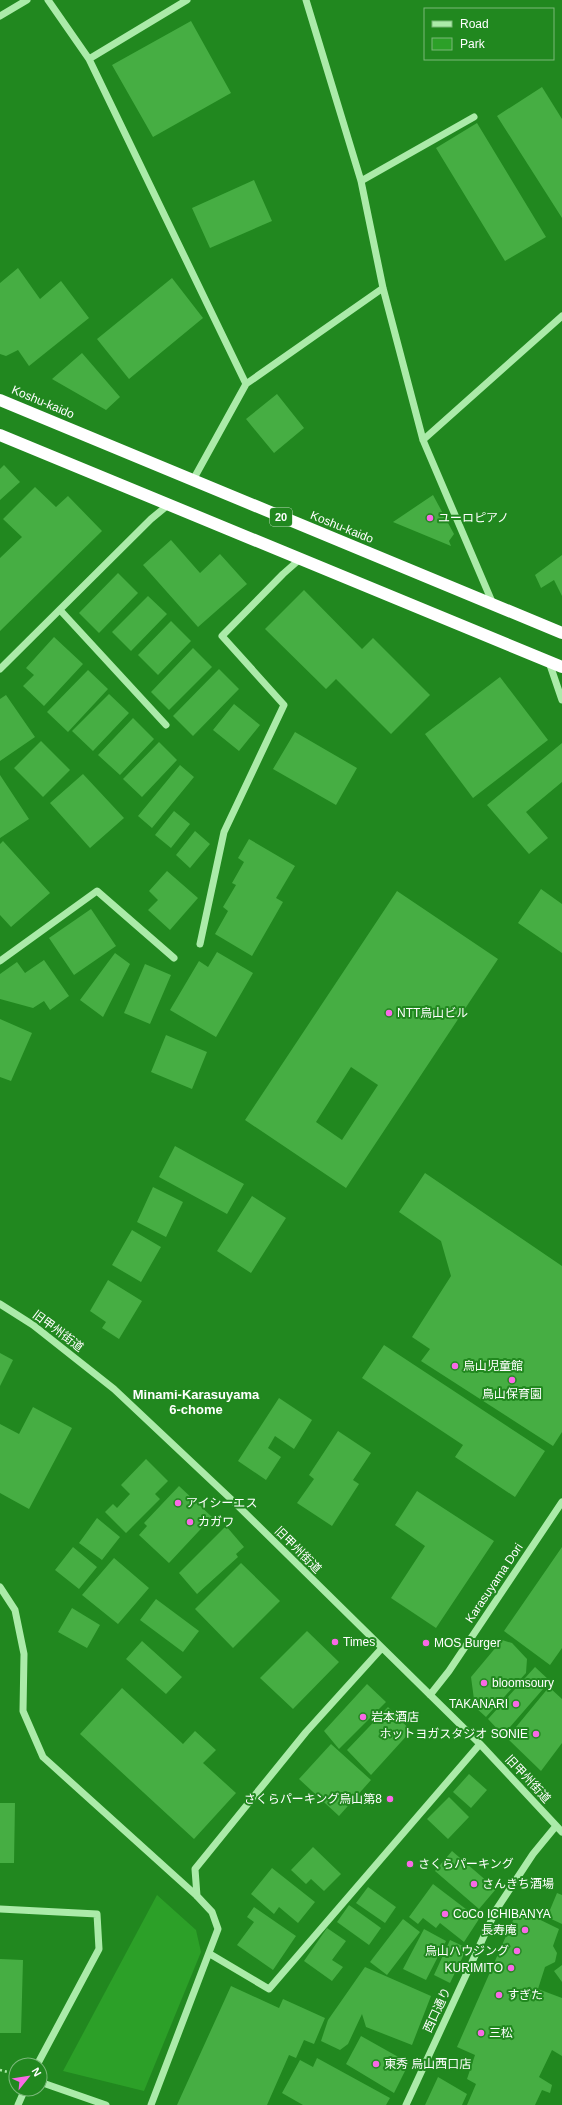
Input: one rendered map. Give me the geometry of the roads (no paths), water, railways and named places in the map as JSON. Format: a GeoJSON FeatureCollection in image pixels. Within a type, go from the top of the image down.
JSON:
{"type":"FeatureCollection","features":[{"type":"Feature","properties":{"kind":"highway","name":"Koshu-kaido"},"geometry":{"type":"LineString","coordinates":[[0,400],[562,633]]}},
{"type":"Feature","properties":{"kind":"highway"},"geometry":{"type":"LineString","coordinates":[[0,435],[562,667]]}},
{"type":"Feature","properties":{"kind":"street"},"geometry":{"type":"LineString","coordinates":[[0,16],[27,0]]}},
{"type":"Feature","properties":{"kind":"street"},"geometry":{"type":"LineString","coordinates":[[48,0],[89,59],[246,384]]}},
{"type":"Feature","properties":{"kind":"street"},"geometry":{"type":"LineString","coordinates":[[89,59],[187,0]]}},
{"type":"Feature","properties":{"kind":"street"},"geometry":{"type":"LineString","coordinates":[[306,0],[361,181],[383,288],[423,440],[493,604]]}},
{"type":"Feature","properties":{"kind":"street"},"geometry":{"type":"LineString","coordinates":[[361,181],[474,116]]}},
{"type":"Feature","properties":{"kind":"street"},"geometry":{"type":"LineString","coordinates":[[193,480],[246,384],[383,288]]}},
{"type":"Feature","properties":{"kind":"street"},"geometry":{"type":"LineString","coordinates":[[423,440],[562,316]]}},
{"type":"Feature","properties":{"kind":"street"},"geometry":{"type":"LineString","coordinates":[[0,669],[151,519],[168,505]]}},
{"type":"Feature","properties":{"kind":"street"},"geometry":{"type":"LineString","coordinates":[[200,944],[224,832],[284,705],[222,636],[283,574],[300,559]]}},
{"type":"Feature","properties":{"kind":"street"},"geometry":{"type":"LineString","coordinates":[[60,610],[166,725]]}},
{"type":"Feature","properties":{"kind":"street"},"geometry":{"type":"LineString","coordinates":[[549,662],[562,700]]}},
{"type":"Feature","properties":{"kind":"street"},"geometry":{"type":"LineString","coordinates":[[0,961],[96,891],[174,958]]}},
{"type":"Feature","properties":{"kind":"street","name":"旧甲州街道"},"geometry":{"type":"LineString","coordinates":[[0,1304],[33,1325],[114,1389],[233,1501],[480,1744],[562,1832]]}},
{"type":"Feature","properties":{"kind":"street","name":"Karasuyama Dori"},"geometry":{"type":"LineString","coordinates":[[430,1695],[450,1671],[562,1502]]}},
{"type":"Feature","properties":{"kind":"street"},"geometry":{"type":"LineString","coordinates":[[0,1587],[15,1610],[24,1654],[23,1711],[43,1756],[198,1896],[212,1912],[218,1929],[210,1954],[151,2105]]}},
{"type":"Feature","properties":{"kind":"street"},"geometry":{"type":"LineString","coordinates":[[198,1896],[195,1869],[306,1732],[382,1648]]}},
{"type":"Feature","properties":{"kind":"street"},"geometry":{"type":"LineString","coordinates":[[210,1954],[269,1989],[480,1744]]}},
{"type":"Feature","properties":{"kind":"street","name":"西口通り"},"geometry":{"type":"LineString","coordinates":[[406,2105],[496,1910],[533,1854],[556,1826]]}},
{"type":"Feature","properties":{"kind":"street"},"geometry":{"type":"LineString","coordinates":[[0,1908],[97,1914],[99,1949],[41,2057]]}},
{"type":"Feature","properties":{"kind":"street"},"geometry":{"type":"LineString","coordinates":[[48,2085],[106,2105]]}},
{"type":"Feature","properties":{"kind":"place","name":"ユーロピアノ"},"geometry":{"type":"Point","coordinates":[430,518]}},
{"type":"Feature","properties":{"kind":"place","name":"NTT烏山ビル"},"geometry":{"type":"Point","coordinates":[389,1013]}},
{"type":"Feature","properties":{"kind":"place","name":"烏山児童館"},"geometry":{"type":"Point","coordinates":[455,1366]}},
{"type":"Feature","properties":{"kind":"place","name":"鳥山保育園"},"geometry":{"type":"Point","coordinates":[512,1380]}},
{"type":"Feature","properties":{"kind":"place","name":"アイシーエス"},"geometry":{"type":"Point","coordinates":[178,1503]}},
{"type":"Feature","properties":{"kind":"place","name":"カガワ"},"geometry":{"type":"Point","coordinates":[190,1522]}},
{"type":"Feature","properties":{"kind":"place","name":"Times"},"geometry":{"type":"Point","coordinates":[335,1642]}},
{"type":"Feature","properties":{"kind":"place","name":"MOS Burger"},"geometry":{"type":"Point","coordinates":[426,1643]}},
{"type":"Feature","properties":{"kind":"place","name":"bloomsoury"},"geometry":{"type":"Point","coordinates":[484,1683]}},
{"type":"Feature","properties":{"kind":"place","name":"TAKANARI"},"geometry":{"type":"Point","coordinates":[516,1704]}},
{"type":"Feature","properties":{"kind":"place","name":"岩本酒店"},"geometry":{"type":"Point","coordinates":[363,1717]}},
{"type":"Feature","properties":{"kind":"place","name":"ホットヨガスタジオ SONIE"},"geometry":{"type":"Point","coordinates":[536,1734]}},
{"type":"Feature","properties":{"kind":"place","name":"さくらパーキング烏山第8"},"geometry":{"type":"Point","coordinates":[390,1799]}},
{"type":"Feature","properties":{"kind":"place","name":"さくらパーキング"},"geometry":{"type":"Point","coordinates":[410,1864]}},
{"type":"Feature","properties":{"kind":"place","name":"さんきち酒場"},"geometry":{"type":"Point","coordinates":[474,1884]}},
{"type":"Feature","properties":{"kind":"place","name":"CoCo ICHIBANYA"},"geometry":{"type":"Point","coordinates":[445,1914]}},
{"type":"Feature","properties":{"kind":"place","name":"長寿庵"},"geometry":{"type":"Point","coordinates":[525,1930]}},
{"type":"Feature","properties":{"kind":"place","name":"烏山ハウジング"},"geometry":{"type":"Point","coordinates":[517,1951]}},
{"type":"Feature","properties":{"kind":"place","name":"KURIMITO"},"geometry":{"type":"Point","coordinates":[511,1968]}},
{"type":"Feature","properties":{"kind":"place","name":"すぎた"},"geometry":{"type":"Point","coordinates":[499,1995]}},
{"type":"Feature","properties":{"kind":"place","name":"三松"},"geometry":{"type":"Point","coordinates":[481,2033]}},
{"type":"Feature","properties":{"kind":"place","name":"東秀 烏山西口店"},"geometry":{"type":"Point","coordinates":[376,2064]}},
{"type":"Feature","properties":{"kind":"district","name":"Minami-Karasuyama 6-chome"},"geometry":{"type":"Point","coordinates":[196,1402]}}]}
